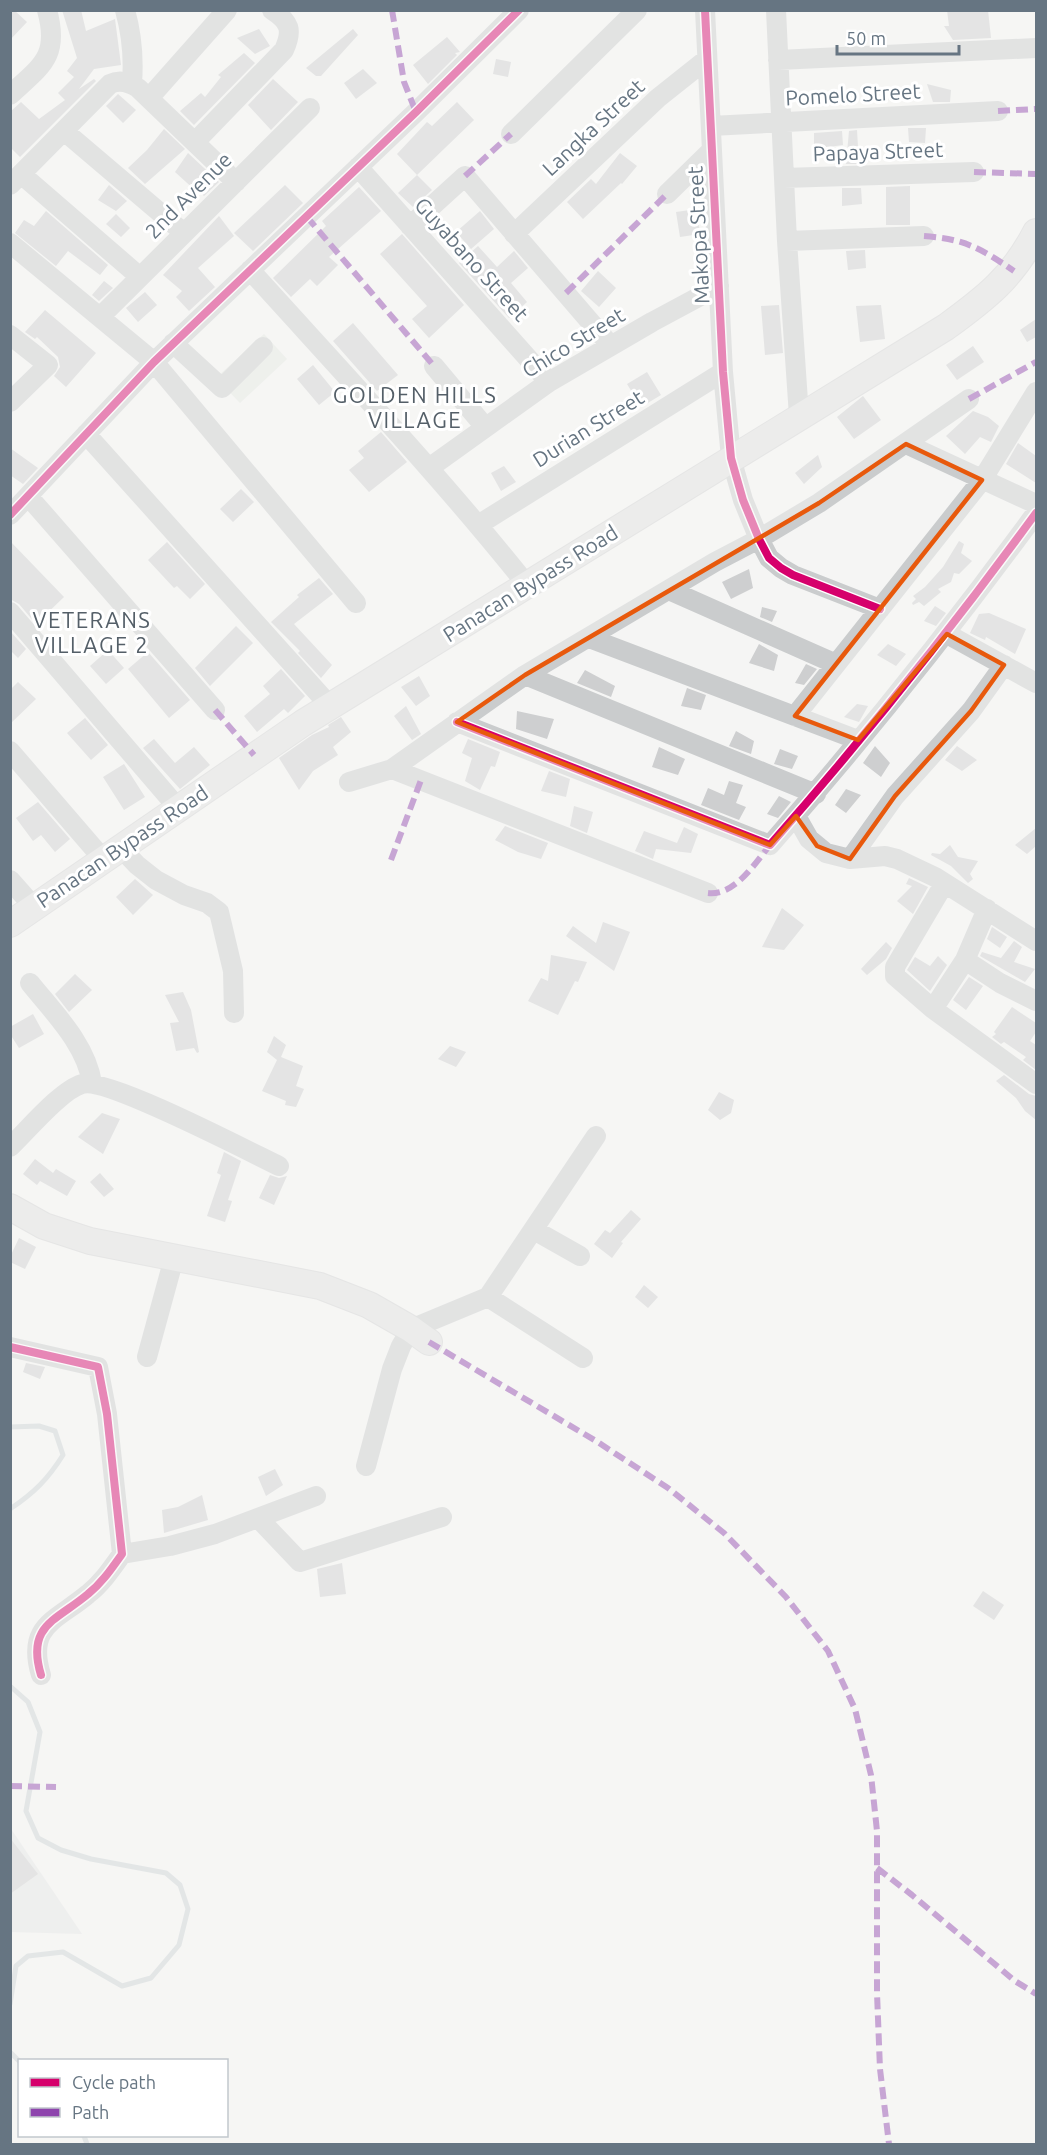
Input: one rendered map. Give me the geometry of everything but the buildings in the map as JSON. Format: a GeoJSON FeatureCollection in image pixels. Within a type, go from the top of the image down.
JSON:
{"type":"FeatureCollection","features":[{"type":"Feature","properties":{"kind":"main road","name":"Panacan Bypass Road"},"geometry":{"type":"LineString","coordinates":[[10,924],[254,755],[330,706],[975,307],[1014,271],[1036,232]]}},
{"type":"Feature","properties":{"kind":"main road"},"geometry":{"type":"LineString","coordinates":[[10,1207],[25,1217],[63,1234],[320,1286],[369,1305],[420,1335]]}},
{"type":"Feature","properties":{"kind":"street"},"geometry":{"type":"LineString","coordinates":[[10,95],[47,58],[52,47],[47,10]]}},
{"type":"Feature","properties":{"kind":"street"},"geometry":{"type":"LineString","coordinates":[[125,10],[131,30],[132,83]]}},
{"type":"Feature","properties":{"kind":"street"},"geometry":{"type":"LineString","coordinates":[[149,98],[227,10]]}},
{"type":"Feature","properties":{"kind":"street"},"geometry":{"type":"LineString","coordinates":[[195,142],[284,50],[289,31],[286,21],[272,10]]}},
{"type":"Feature","properties":{"kind":"street"},"geometry":{"type":"LineString","coordinates":[[10,514],[173,343],[519,10]]}},
{"type":"Feature","properties":{"kind":"street"},"geometry":{"type":"LineString","coordinates":[[511,134],[637,10]]}},
{"type":"Feature","properties":{"kind":"street","name":"Makopa Street"},"geometry":{"type":"LineString","coordinates":[[705,10],[723,372],[730,458],[743,500],[769,558],[793,574],[880,609]]}},
{"type":"Feature","properties":{"kind":"street"},"geometry":{"type":"LineString","coordinates":[[776,10],[787,241],[799,416]]}},
{"type":"Feature","properties":{"kind":"street"},"geometry":{"type":"LineString","coordinates":[[778,60],[1036,48]]}},
{"type":"Feature","properties":{"kind":"street","name":"Langka Street"},"geometry":{"type":"LineString","coordinates":[[514,234],[650,104],[707,59]]}},
{"type":"Feature","properties":{"kind":"street"},"geometry":{"type":"LineString","coordinates":[[140,277],[16,180],[110,84],[117,81],[132,83],[236,182]]}},
{"type":"Feature","properties":{"kind":"street","name":"2nd Avenue"},"geometry":{"type":"LineString","coordinates":[[100,316],[310,108]]}},
{"type":"Feature","properties":{"kind":"street","name":"Pomelo Street"},"geometry":{"type":"LineString","coordinates":[[711,126],[998,111]]}},
{"type":"Feature","properties":{"kind":"street"},"geometry":{"type":"LineString","coordinates":[[64,130],[184,232]]}},
{"type":"Feature","properties":{"kind":"street"},"geometry":{"type":"LineString","coordinates":[[667,194],[712,150]]}},
{"type":"Feature","properties":{"kind":"street","name":"Guyabano Street"},"geometry":{"type":"LineString","coordinates":[[358,167],[549,382]]}},
{"type":"Feature","properties":{"kind":"street","name":"Papaya Street"},"geometry":{"type":"LineString","coordinates":[[784,178],[974,172]]}},
{"type":"Feature","properties":{"kind":"street"},"geometry":{"type":"LineString","coordinates":[[410,226],[465,176],[611,346]]}},
{"type":"Feature","properties":{"kind":"street"},"geometry":{"type":"LineString","coordinates":[[787,241],[924,236]]}},
{"type":"Feature","properties":{"kind":"street"},"geometry":{"type":"LineString","coordinates":[[10,243],[154,362],[356,603]]}},
{"type":"Feature","properties":{"kind":"street"},"geometry":{"type":"LineString","coordinates":[[250,270],[429,468],[527,585]]}},
{"type":"Feature","properties":{"kind":"street","name":"Chico Street"},"geometry":{"type":"LineString","coordinates":[[429,468],[549,382],[719,286]]}},
{"type":"Feature","properties":{"kind":"street"},"geometry":{"type":"LineString","coordinates":[[10,335],[48,366],[10,402]]}},
{"type":"Feature","properties":{"kind":"street"},"geometry":{"type":"LineString","coordinates":[[173,343],[222,388],[263,347]]}},
{"type":"Feature","properties":{"kind":"street"},"geometry":{"type":"LineString","coordinates":[[434,366],[485,427]]}},
{"type":"Feature","properties":{"kind":"street","name":"Durian Street"},"geometry":{"type":"LineString","coordinates":[[478,525],[723,372]]}},
{"type":"Feature","properties":{"kind":"street"},"geometry":{"type":"LineString","coordinates":[[795,716],[982,480],[1036,392]]}},
{"type":"Feature","properties":{"kind":"street"},"geometry":{"type":"LineString","coordinates":[[349,782],[392,769],[525,675],[819,503],[969,399]]}},
{"type":"Feature","properties":{"kind":"street"},"geometry":{"type":"LineString","coordinates":[[86,434],[330,706]]}},
{"type":"Feature","properties":{"kind":"street"},"geometry":{"type":"LineString","coordinates":[[906,444],[1036,504]]}},
{"type":"Feature","properties":{"kind":"street"},"geometry":{"type":"LineString","coordinates":[[28,496],[215,710]]}},
{"type":"Feature","properties":{"kind":"street"},"geometry":{"type":"LineString","coordinates":[[457,722],[770,845],[816,794],[947,634],[1036,513]]}},
{"type":"Feature","properties":{"kind":"street"},"geometry":{"type":"LineString","coordinates":[[669,590],[836,664]]}},
{"type":"Feature","properties":{"kind":"street"},"geometry":{"type":"LineString","coordinates":[[10,612],[178,808]]}},
{"type":"Feature","properties":{"kind":"street"},"geometry":{"type":"LineString","coordinates":[[947,634],[1036,683]]}},
{"type":"Feature","properties":{"kind":"street"},"geometry":{"type":"LineString","coordinates":[[589,638],[858,740]]}},
{"type":"Feature","properties":{"kind":"street"},"geometry":{"type":"LineString","coordinates":[[850,859],[895,796],[971,711],[1004,665]]}},
{"type":"Feature","properties":{"kind":"street"},"geometry":{"type":"LineString","coordinates":[[525,675],[816,794]]}},
{"type":"Feature","properties":{"kind":"street"},"geometry":{"type":"LineString","coordinates":[[10,751],[112,853],[137,865],[156,880],[184,895],[207,903],[219,912],[233,971],[234,1013]]}},
{"type":"Feature","properties":{"kind":"street"},"geometry":{"type":"LineString","coordinates":[[392,769],[708,893]]}},
{"type":"Feature","properties":{"kind":"street"},"geometry":{"type":"LineString","coordinates":[[796,816],[809,839],[826,853],[850,859],[885,856],[897,859],[935,878],[1036,941]]}},
{"type":"Feature","properties":{"kind":"street"},"geometry":{"type":"LineString","coordinates":[[10,880],[33,906]]}},
{"type":"Feature","properties":{"kind":"street"},"geometry":{"type":"LineString","coordinates":[[944,884],[894,972],[898,980],[933,1009],[1036,1084]]}},
{"type":"Feature","properties":{"kind":"street"},"geometry":{"type":"LineString","coordinates":[[933,1009],[965,960],[987,909]]}},
{"type":"Feature","properties":{"kind":"street"},"geometry":{"type":"LineString","coordinates":[[965,960],[1000,983],[1036,1001]]}},
{"type":"Feature","properties":{"kind":"street"},"geometry":{"type":"LineString","coordinates":[[30,983],[79,1047],[90,1070],[92,1083]]}},
{"type":"Feature","properties":{"kind":"street"},"geometry":{"type":"LineString","coordinates":[[10,1147],[61,1098],[81,1084],[92,1083],[136,1098],[279,1166]]}},
{"type":"Feature","properties":{"kind":"street"},"geometry":{"type":"LineString","coordinates":[[366,1466],[388,1380],[401,1346],[488,1297],[596,1136]]}},
{"type":"Feature","properties":{"kind":"street"},"geometry":{"type":"LineString","coordinates":[[534,1230],[580,1256]]}},
{"type":"Feature","properties":{"kind":"street"},"geometry":{"type":"LineString","coordinates":[[147,1357],[174,1257]]}},
{"type":"Feature","properties":{"kind":"street"},"geometry":{"type":"LineString","coordinates":[[488,1297],[583,1358]]}},
{"type":"Feature","properties":{"kind":"street"},"geometry":{"type":"LineString","coordinates":[[10,1347],[98,1367],[107,1414],[122,1554],[105,1578],[89,1594],[46,1627],[36,1646],[36,1658],[41,1675]]}},
{"type":"Feature","properties":{"kind":"street"},"geometry":{"type":"LineString","coordinates":[[122,1554],[170,1546],[215,1534],[316,1496]]}},
{"type":"Feature","properties":{"kind":"street"},"geometry":{"type":"LineString","coordinates":[[259,1519],[300,1562],[442,1517]]}},
{"type":"Feature","properties":{"kind":"highlighted area"},"geometry":{"type":"Polygon","coordinates":[[[906,444],[982,480],[795,716],[858,740],[947,634],[1004,665],[971,711],[895,796],[850,859],[817,846],[796,816],[770,845],[457,722],[525,675],[819,503],[906,444]]]}},
{"type":"Feature","properties":{"kind":"shaded area"},"geometry":{"type":"Polygon","coordinates":[[[264,334],[287,359],[240,403],[216,378],[264,334]]]}},
{"type":"Feature","properties":{"kind":"shaded area"},"geometry":{"type":"Polygon","coordinates":[[[11,1829],[82,1934],[11,1932],[11,1829]]]}},
{"type":"Feature","properties":{"kind":"waterway"},"geometry":{"type":"LineString","coordinates":[[10,1427],[39,1426],[55,1431],[63,1455],[40,1485],[10,1509]]}},
{"type":"Feature","properties":{"kind":"waterway"},"geometry":{"type":"LineString","coordinates":[[10,1686],[28,1702],[40,1732],[26,1811],[38,1838],[61,1850],[91,1859],[166,1873],[180,1885],[188,1909],[179,1945],[151,1978],[122,1986],[63,1952],[28,1956],[16,1966],[10,2004]]}},
{"type":"Feature","properties":{"kind":"waterway"},"geometry":{"type":"LineString","coordinates":[[10,2052],[18,2060]]}},
{"type":"Feature","properties":{"kind":"waterway"},"geometry":{"type":"LineString","coordinates":[[84,2137],[87,2144]]}},
{"type":"Feature","properties":{"kind":"marked path"},"geometry":{"type":"LineString","coordinates":[[392,10],[404,82],[416,112]]}},
{"type":"Feature","properties":{"kind":"marked path"},"geometry":{"type":"LineString","coordinates":[[998,111],[1036,109]]}},
{"type":"Feature","properties":{"kind":"marked path"},"geometry":{"type":"LineString","coordinates":[[465,176],[511,134]]}},
{"type":"Feature","properties":{"kind":"marked path"},"geometry":{"type":"LineString","coordinates":[[974,172],[1036,174]]}},
{"type":"Feature","properties":{"kind":"marked path"},"geometry":{"type":"LineString","coordinates":[[566,293],[667,194]]}},
{"type":"Feature","properties":{"kind":"marked path"},"geometry":{"type":"LineString","coordinates":[[307,217],[434,366]]}},
{"type":"Feature","properties":{"kind":"marked path"},"geometry":{"type":"LineString","coordinates":[[924,236],[962,242],[991,256],[1014,271]]}},
{"type":"Feature","properties":{"kind":"marked path"},"geometry":{"type":"LineString","coordinates":[[969,399],[1036,362]]}},
{"type":"Feature","properties":{"kind":"marked path"},"geometry":{"type":"LineString","coordinates":[[215,710],[254,755]]}},
{"type":"Feature","properties":{"kind":"marked path"},"geometry":{"type":"LineString","coordinates":[[391,860],[421,780]]}},
{"type":"Feature","properties":{"kind":"marked path"},"geometry":{"type":"LineString","coordinates":[[708,893],[718,893],[736,884],[770,845]]}},
{"type":"Feature","properties":{"kind":"marked path"},"geometry":{"type":"LineString","coordinates":[[429,1342],[596,1441],[668,1488],[724,1533],[786,1597],[828,1651],[855,1709],[871,1775],[877,1831],[877,1993],[880,2069],[889,2144]]}},
{"type":"Feature","properties":{"kind":"marked path"},"geometry":{"type":"LineString","coordinates":[[10,1786],[56,1787]]}},
{"type":"Feature","properties":{"kind":"marked path"},"geometry":{"type":"LineString","coordinates":[[877,1868],[1015,1981],[1036,1994]]}},
{"type":"Feature","properties":{"kind":"cycle path"},"geometry":{"type":"LineString","coordinates":[[10,515],[154,362],[416,112],[519,10]]}},
{"type":"Feature","properties":{"kind":"cycle path"},"geometry":{"type":"LineString","coordinates":[[705,10],[723,372],[731,458],[743,500],[769,558],[781,568],[793,575],[880,609]]}},
{"type":"Feature","properties":{"kind":"cycle path"},"geometry":{"type":"LineString","coordinates":[[457,722],[770,845],[907,682],[1036,513]]}},
{"type":"Feature","properties":{"kind":"cycle path"},"geometry":{"type":"LineString","coordinates":[[10,1347],[98,1367],[107,1414],[122,1554],[98,1585],[47,1626],[38,1645],[37,1658],[41,1675]]}},
{"type":"Feature","properties":{"kind":"district","name":"GOLDEN HILLS VILLAGE"},"geometry":{"type":"Point","coordinates":[415,407]}},
{"type":"Feature","properties":{"kind":"district","name":"VETERANS VILLAGE 2"},"geometry":{"type":"Point","coordinates":[92,632]}}]}
